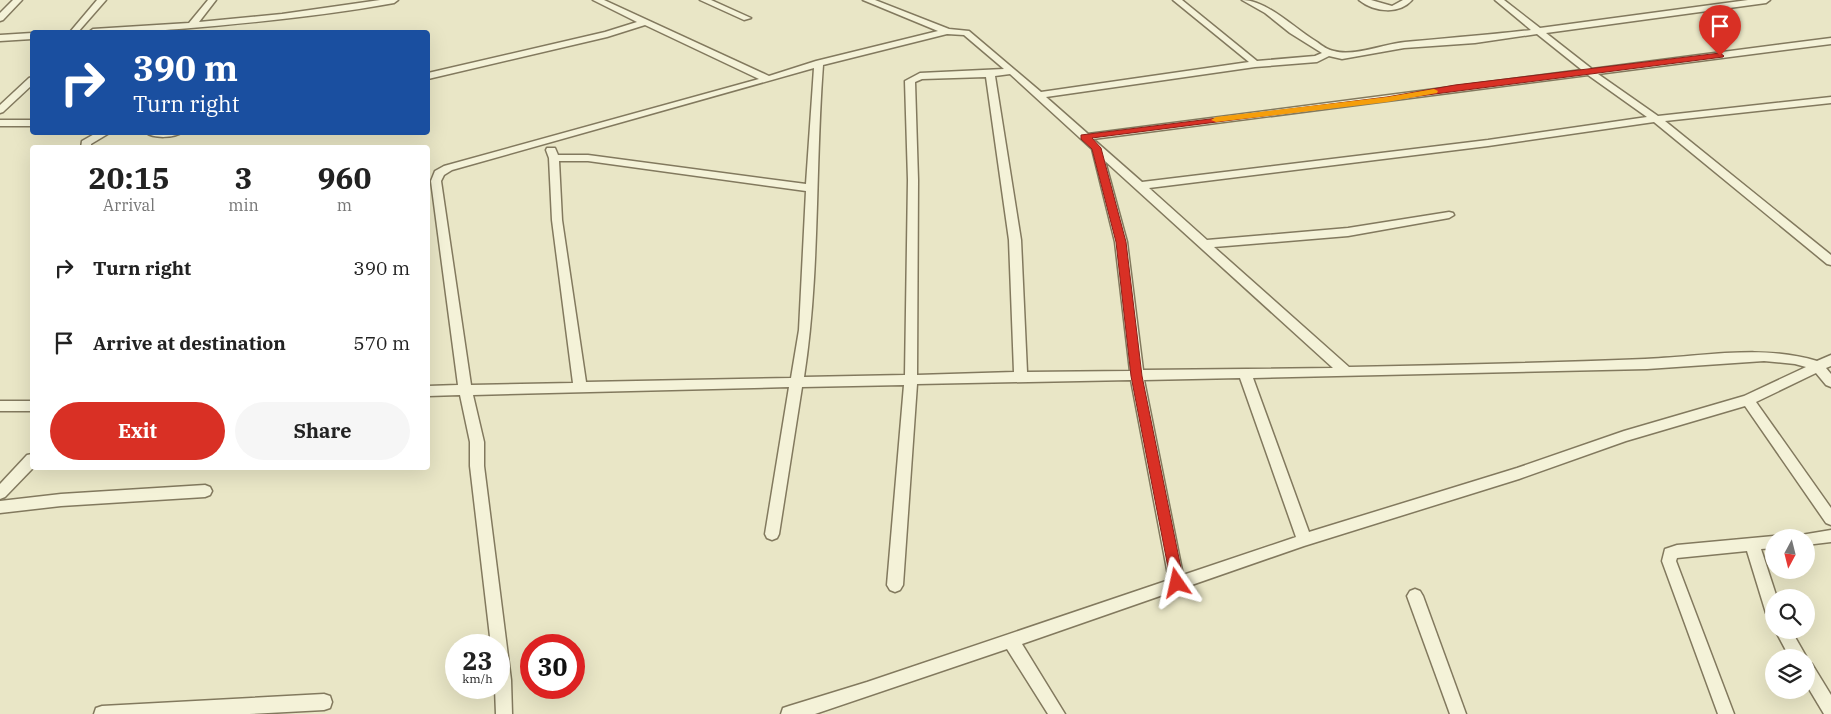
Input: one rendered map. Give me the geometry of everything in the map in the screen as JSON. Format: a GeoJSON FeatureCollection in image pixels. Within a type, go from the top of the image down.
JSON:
{"type":"FeatureCollection","features":[{"type":"Feature","properties":{"kind":"street"},"geometry":{"type":"LineString","coordinates":[[0,18],[18,0]]}},
{"type":"Feature","properties":{"kind":"street"},"geometry":{"type":"LineString","coordinates":[[76,30],[102,0]]}},
{"type":"Feature","properties":{"kind":"street"},"geometry":{"type":"LineString","coordinates":[[192,25],[212,0]]}},
{"type":"Feature","properties":{"kind":"street"},"geometry":{"type":"LineString","coordinates":[[121,30],[216,23],[351,4],[394,0]]}},
{"type":"Feature","properties":{"kind":"street"},"geometry":{"type":"LineString","coordinates":[[597,0],[643,23],[768,79]]}},
{"type":"Feature","properties":{"kind":"street"},"geometry":{"type":"LineString","coordinates":[[704,0],[747,18]]}},
{"type":"Feature","properties":{"kind":"street"},"geometry":{"type":"LineString","coordinates":[[867,0],[947,31],[966,33],[1039,95],[1346,372]]}},
{"type":"Feature","properties":{"kind":"street"},"geometry":{"type":"LineString","coordinates":[[876,4],[890,0]]}},
{"type":"Feature","properties":{"kind":"street"},"geometry":{"type":"LineString","coordinates":[[1177,0],[1255,64]]}},
{"type":"Feature","properties":{"kind":"street"},"geometry":{"type":"LineString","coordinates":[[1246,0],[1268,11],[1293,32],[1328,54],[1342,56],[1404,45],[1476,40],[1766,0]]}},
{"type":"Feature","properties":{"kind":"street"},"geometry":{"type":"LineString","coordinates":[[1363,0],[1385,9],[1402,6],[1408,0]]}},
{"type":"Feature","properties":{"kind":"street"},"geometry":{"type":"LineString","coordinates":[[1500,0],[1537,32],[1656,118],[1829,258]]}},
{"type":"Feature","properties":{"kind":"street"},"geometry":{"type":"LineString","coordinates":[[211,30],[216,23]]}},
{"type":"Feature","properties":{"kind":"street"},"geometry":{"type":"LineString","coordinates":[[430,76],[607,34],[643,23]]}},
{"type":"Feature","properties":{"kind":"street"},"geometry":{"type":"LineString","coordinates":[[504,714],[503,680],[477,466],[477,442],[466,390],[436,181],[439,174],[448,168],[768,79],[819,63],[947,31]]}},
{"type":"Feature","properties":{"kind":"street"},"geometry":{"type":"LineString","coordinates":[[0,38],[30,36]]}},
{"type":"Feature","properties":{"kind":"street"},"geometry":{"type":"LineString","coordinates":[[1085,137],[1831,41]]}},
{"type":"Feature","properties":{"kind":"street"},"geometry":{"type":"LineString","coordinates":[[1039,95],[1255,64],[1317,59],[1328,54]]}},
{"type":"Feature","properties":{"kind":"street"},"geometry":{"type":"LineString","coordinates":[[772,534],[805,330],[819,63]]}},
{"type":"Feature","properties":{"kind":"street"},"geometry":{"type":"LineString","coordinates":[[895,585],[911,380],[913,200],[910,81],[920,76],[990,74],[1012,71]]}},
{"type":"Feature","properties":{"kind":"street"},"geometry":{"type":"LineString","coordinates":[[990,74],[1015,240],[1021,377]]}},
{"type":"Feature","properties":{"kind":"street"},"geometry":{"type":"LineString","coordinates":[[0,110],[30,82]]}},
{"type":"Feature","properties":{"kind":"street"},"geometry":{"type":"LineString","coordinates":[[1140,186],[1488,143],[1656,118],[1831,100]]}},
{"type":"Feature","properties":{"kind":"street"},"geometry":{"type":"LineString","coordinates":[[0,123],[30,123]]}},
{"type":"Feature","properties":{"kind":"street"},"geometry":{"type":"LineString","coordinates":[[86,145],[90,139],[99,135]]}},
{"type":"Feature","properties":{"kind":"street"},"geometry":{"type":"LineString","coordinates":[[547,141],[554,158],[557,220],[580,388]]}},
{"type":"Feature","properties":{"kind":"street"},"geometry":{"type":"LineString","coordinates":[[1097,148],[1121,242],[1137,376],[1177,583]]}},
{"type":"Feature","properties":{"kind":"street"},"geometry":{"type":"LineString","coordinates":[[554,158],[588,158],[811,188]]}},
{"type":"Feature","properties":{"kind":"street"},"geometry":{"type":"LineString","coordinates":[[1203,244],[1348,232],[1449,215]]}},
{"type":"Feature","properties":{"kind":"street"},"geometry":{"type":"LineString","coordinates":[[430,391],[1021,377],[1346,372],[1647,364],[1764,356],[1824,363]]}},
{"type":"Feature","properties":{"kind":"street"},"geometry":{"type":"LineString","coordinates":[[1824,363],[1831,382]]}},
{"type":"Feature","properties":{"kind":"street"},"geometry":{"type":"LineString","coordinates":[[789,714],[867,690],[1304,540],[1519,474],[1624,436],[1748,400],[1781,386],[1824,363]]}},
{"type":"Feature","properties":{"kind":"street"},"geometry":{"type":"LineString","coordinates":[[1245,374],[1304,540]]}},
{"type":"Feature","properties":{"kind":"street"},"geometry":{"type":"LineString","coordinates":[[1748,400],[1831,519]]}},
{"type":"Feature","properties":{"kind":"street"},"geometry":{"type":"LineString","coordinates":[[0,406],[30,406]]}},
{"type":"Feature","properties":{"kind":"street"},"geometry":{"type":"LineString","coordinates":[[0,493],[30,461]]}},
{"type":"Feature","properties":{"kind":"street"},"geometry":{"type":"LineString","coordinates":[[0,507],[60,500],[205,491]]}},
{"type":"Feature","properties":{"kind":"street"},"geometry":{"type":"LineString","coordinates":[[1815,538],[1831,536]]}},
{"type":"Feature","properties":{"kind":"street"},"geometry":{"type":"LineString","coordinates":[[1726,714],[1669,561],[1670,554],[1677,551],[1765,543]]}},
{"type":"Feature","properties":{"kind":"street"},"geometry":{"type":"LineString","coordinates":[[1752,545],[1766,589]]}},
{"type":"Feature","properties":{"kind":"street"},"geometry":{"type":"LineString","coordinates":[[1415,596],[1458,714]]}},
{"type":"Feature","properties":{"kind":"street"},"geometry":{"type":"LineString","coordinates":[[1010,640],[1057,714]]}},
{"type":"Feature","properties":{"kind":"street"},"geometry":{"type":"LineString","coordinates":[[1815,684],[1831,710]]}},
{"type":"Feature","properties":{"kind":"street"},"geometry":{"type":"LineString","coordinates":[[102,714],[324,702]]}},
{"type":"Feature","properties":{"kind":"slow traffic"},"geometry":{"type":"LineString","coordinates":[[1216,120],[1387,99],[1434,91]]}},
{"type":"Feature","properties":{"kind":"route"},"geometry":{"type":"LineString","coordinates":[[1177,583],[1137,376],[1121,242],[1097,148],[1085,137],[1387,99],[1455,88],[1720,56]]}}]}
